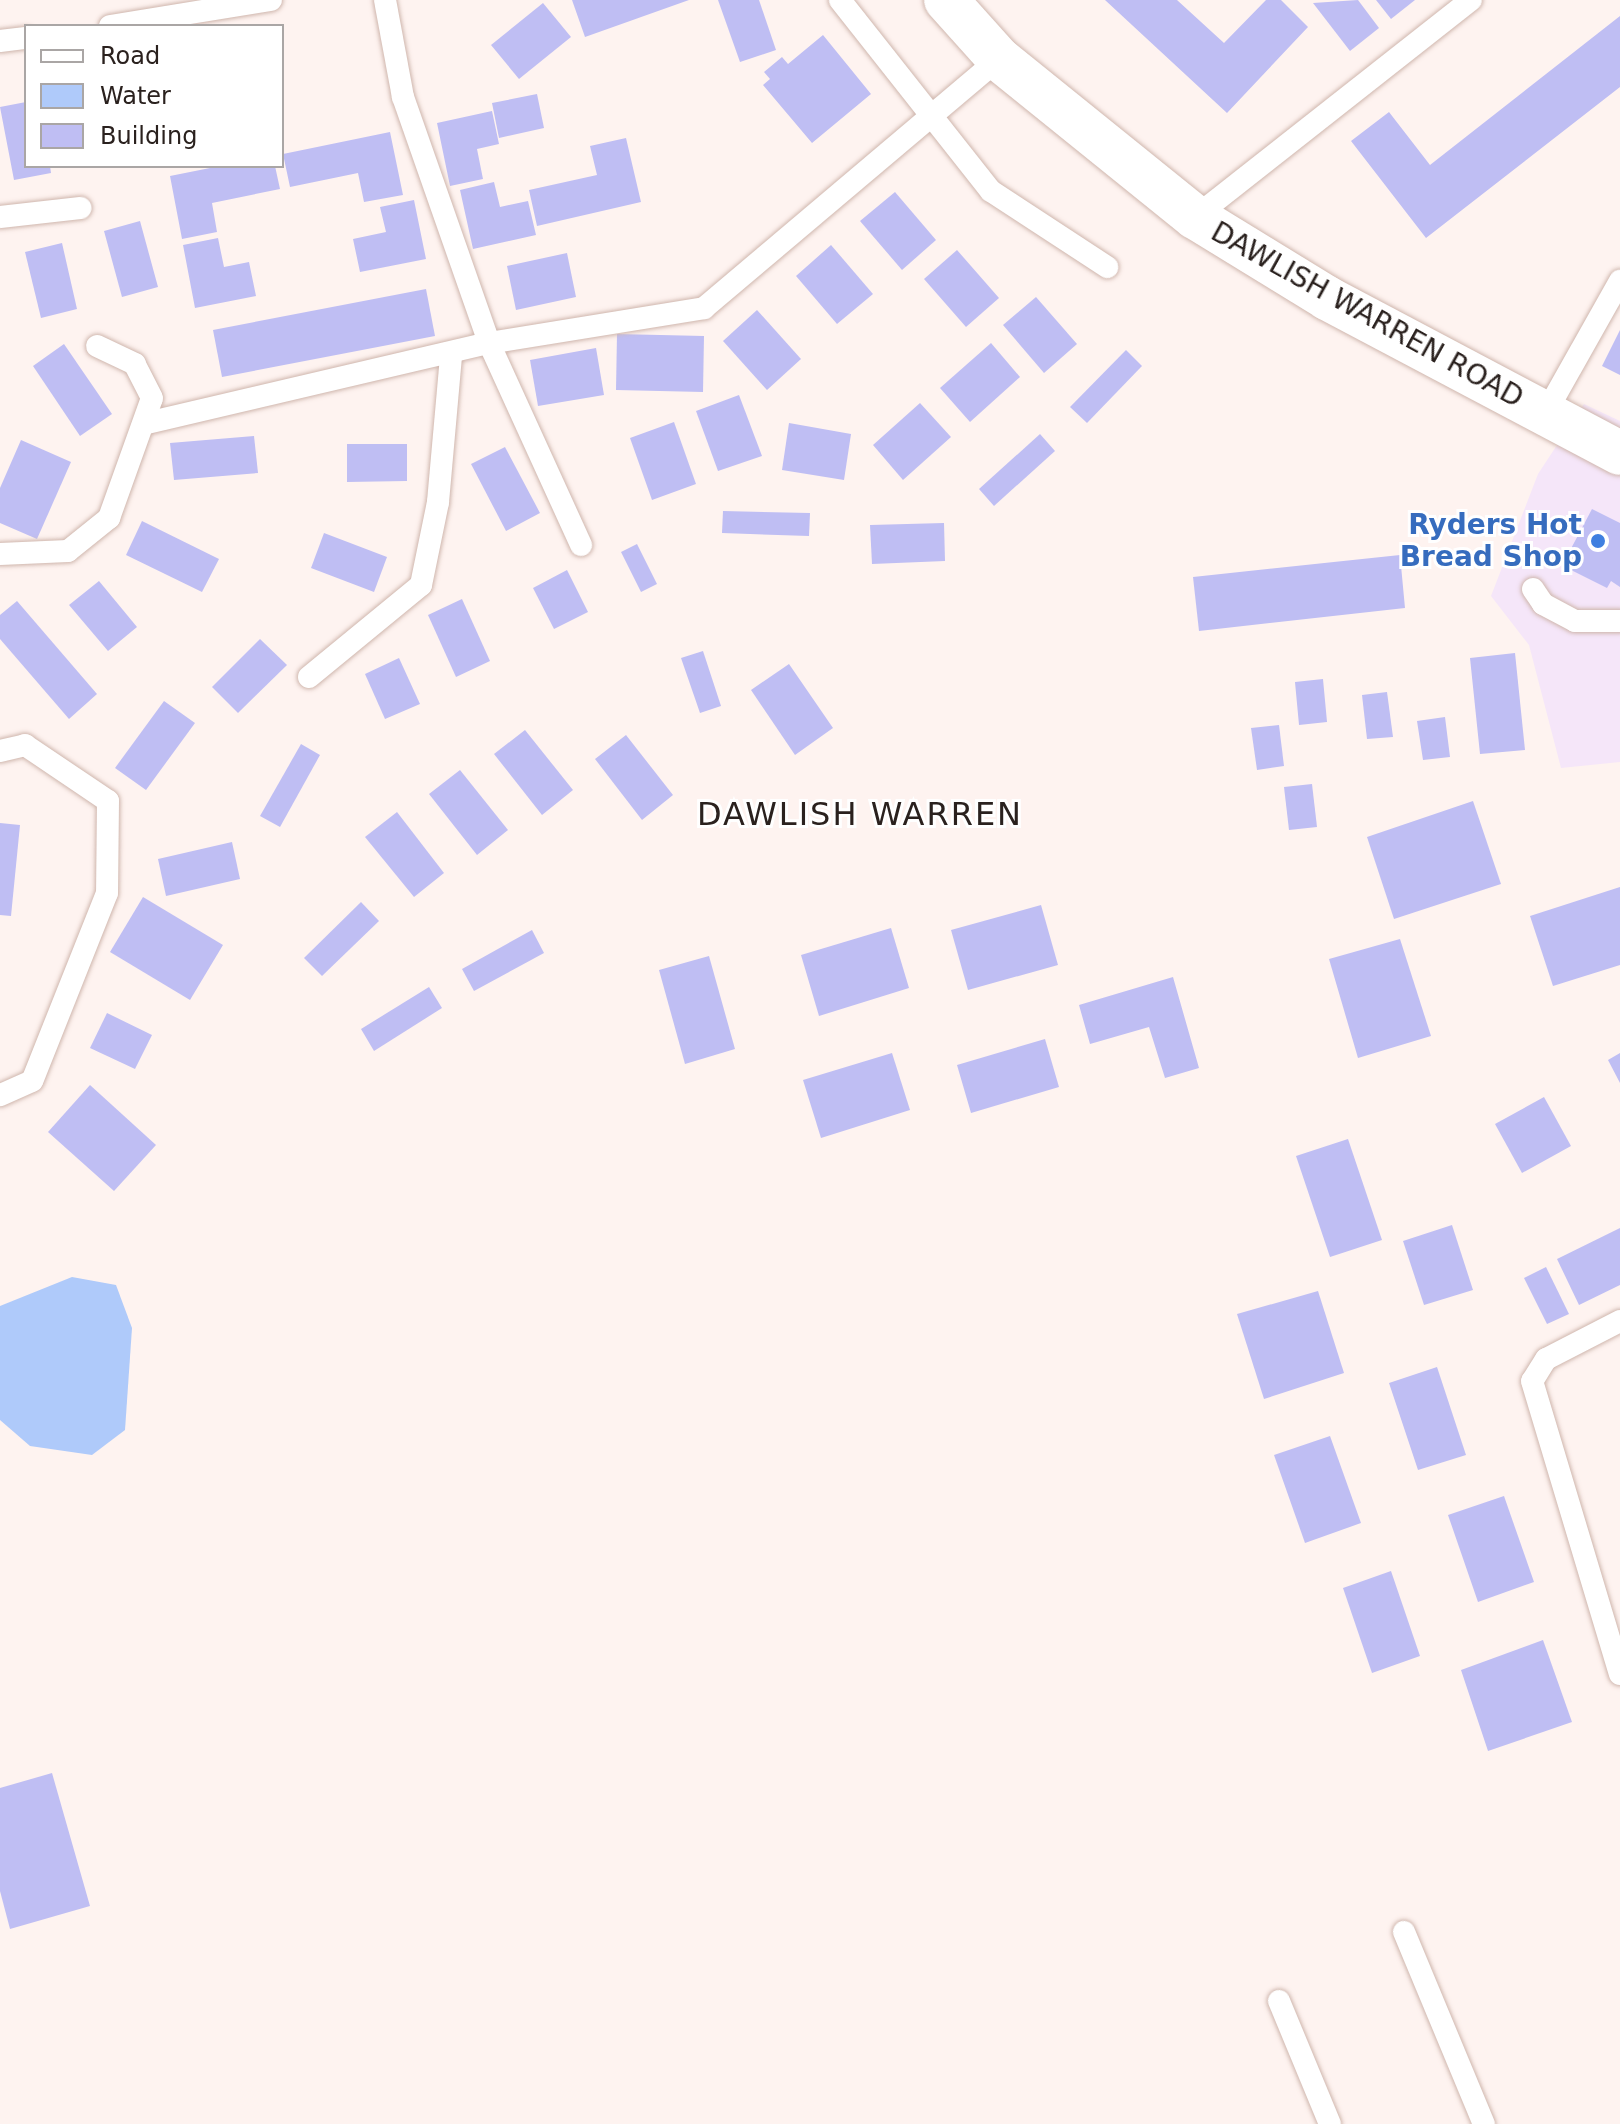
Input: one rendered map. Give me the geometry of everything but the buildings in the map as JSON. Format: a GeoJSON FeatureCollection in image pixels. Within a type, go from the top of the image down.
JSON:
{"type":"FeatureCollection","features":[{"type":"Feature","properties":{"kind":"street","name":"DAWLISH WARREN ROAD"},"geometry":{"type":"LineString","coordinates":[[946,0],[999,59],[1195,217],[1620,453]]}},
{"type":"Feature","properties":{"kind":"lane"},"geometry":{"type":"LineString","coordinates":[[122,24],[271,0]]}},
{"type":"Feature","properties":{"kind":"lane"},"geometry":{"type":"LineString","coordinates":[[385,0],[403,97],[489,343],[581,545]]}},
{"type":"Feature","properties":{"kind":"lane"},"geometry":{"type":"LineString","coordinates":[[840,0],[991,191],[1107,267]]}},
{"type":"Feature","properties":{"kind":"lane"},"geometry":{"type":"LineString","coordinates":[[1195,217],[1471,0]]}},
{"type":"Feature","properties":{"kind":"lane"},"geometry":{"type":"LineString","coordinates":[[0,41],[24,38]]}},
{"type":"Feature","properties":{"kind":"lane"},"geometry":{"type":"LineString","coordinates":[[147,423],[451,355],[489,343],[704,308],[999,59]]}},
{"type":"Feature","properties":{"kind":"lane"},"geometry":{"type":"LineString","coordinates":[[0,217],[80,208]]}},
{"type":"Feature","properties":{"kind":"lane"},"geometry":{"type":"LineString","coordinates":[[1545,414],[1620,281]]}},
{"type":"Feature","properties":{"kind":"lane"},"geometry":{"type":"LineString","coordinates":[[0,554],[68,551],[109,518],[147,423],[152,398],[135,364],[97,346]]}},
{"type":"Feature","properties":{"kind":"lane"},"geometry":{"type":"LineString","coordinates":[[309,677],[421,585],[438,502],[451,355]]}},
{"type":"Feature","properties":{"kind":"lane"},"geometry":{"type":"LineString","coordinates":[[1533,589],[1543,604],[1575,621],[1620,621]]}},
{"type":"Feature","properties":{"kind":"lane"},"geometry":{"type":"LineString","coordinates":[[0,751],[25,745],[108,801],[107,893],[32,1081],[0,1095]]}},
{"type":"Feature","properties":{"kind":"lane"},"geometry":{"type":"LineString","coordinates":[[1620,1321],[1546,1359],[1532,1381],[1620,1674]]}},
{"type":"Feature","properties":{"kind":"lane"},"geometry":{"type":"LineString","coordinates":[[1404,1932],[1484,2124]]}},
{"type":"Feature","properties":{"kind":"lane"},"geometry":{"type":"LineString","coordinates":[[1279,2001],[1330,2124]]}},
{"type":"Feature","properties":{"kind":"shaded area"},"geometry":{"type":"Polygon","coordinates":[[[1584,404],[1620,421],[1620,762],[1561,768],[1529,645],[1491,596],[1538,474],[1584,404]]]}},
{"type":"Feature","properties":{"kind":"water"},"geometry":{"type":"Polygon","coordinates":[[[72,1277],[116,1285],[132,1328],[125,1430],[92,1455],[30,1446],[0,1420],[0,1306],[72,1277]]]}},
{"type":"Feature","properties":{"kind":"place","name":"Ryders Hot Bread Shop"},"geometry":{"type":"Point","coordinates":[1598,541]}},
{"type":"Feature","properties":{"kind":"district","name":"DAWLISH WARREN"},"geometry":{"type":"Point","coordinates":[860,814]}}]}
